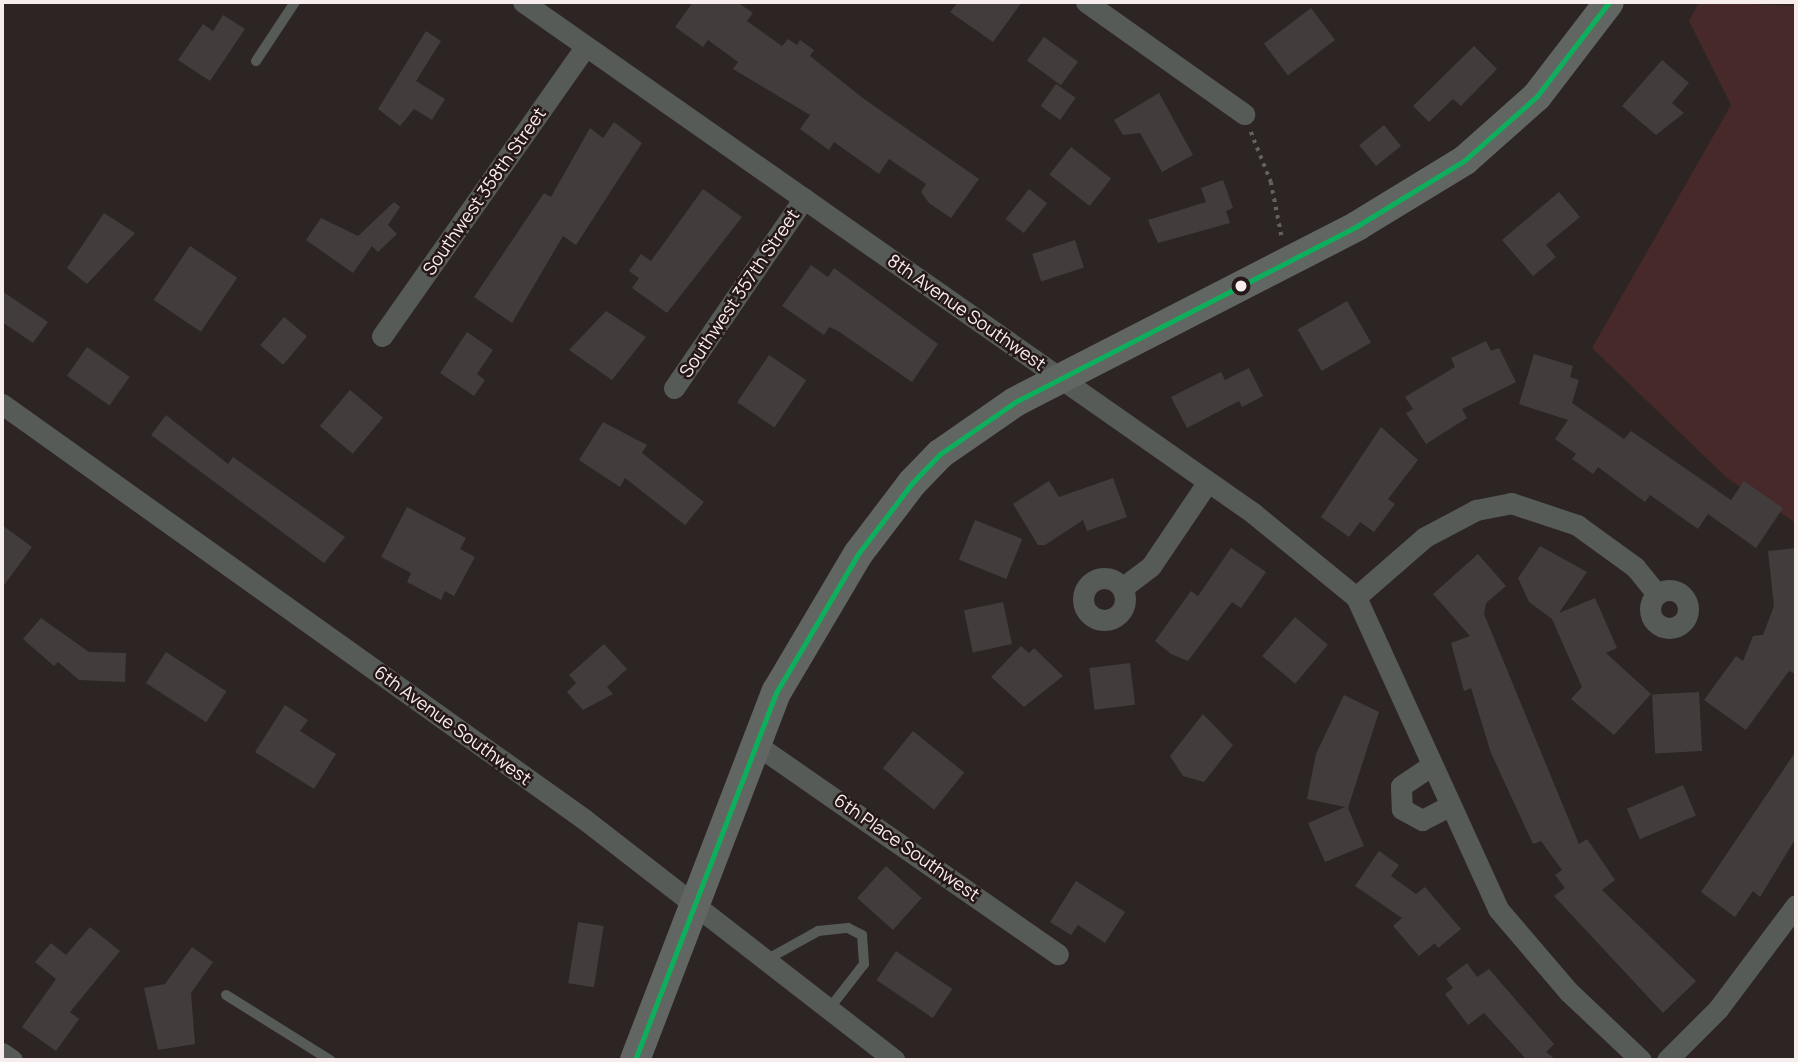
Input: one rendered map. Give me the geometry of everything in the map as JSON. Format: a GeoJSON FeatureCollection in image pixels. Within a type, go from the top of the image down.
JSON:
{"type":"FeatureCollection","features":[{"type":"Feature","properties":{"kind":"main road"},"geometry":{"type":"LineString","coordinates":[[635,1060],[754,743],[806,635],[912,483],[968,434],[1060,378],[1286,263],[1465,160],[1537,96],[1609,2]]}},
{"type":"Feature","properties":{"kind":"street","name":"8th Avenue Southwest"},"geometry":{"type":"LineString","coordinates":[[523,2],[1060,378],[1207,483],[1356,597],[1499,909],[1569,992],[1641,1060]]}},
{"type":"Feature","properties":{"kind":"street"},"geometry":{"type":"LineString","coordinates":[[1086,2],[1244,114]]}},
{"type":"Feature","properties":{"kind":"street","name":"Southwest 358th Street"},"geometry":{"type":"LineString","coordinates":[[382,336],[585,47]]}},
{"type":"Feature","properties":{"kind":"street","name":"Southwest 357th Street"},"geometry":{"type":"LineString","coordinates":[[674,388],[804,198]]}},
{"type":"Feature","properties":{"kind":"street","name":"6th Avenue Southwest"},"geometry":{"type":"LineString","coordinates":[[2,404],[695,903],[895,1060]]}},
{"type":"Feature","properties":{"kind":"street"},"geometry":{"type":"LineString","coordinates":[[1122,588],[1151,566],[1207,483]]}},
{"type":"Feature","properties":{"kind":"street"},"geometry":{"type":"LineString","coordinates":[[1356,597],[1425,537],[1476,510],[1511,503],[1577,524],[1635,567],[1657,594]]}},
{"type":"Feature","properties":{"kind":"street","name":"6th Place Southwest"},"geometry":{"type":"LineString","coordinates":[[754,743],[1058,954]]}},
{"type":"Feature","properties":{"kind":"street"},"geometry":{"type":"LineString","coordinates":[[1432,765],[1401,786],[1402,809],[1422,820],[1450,806]]}},
{"type":"Feature","properties":{"kind":"street"},"geometry":{"type":"LineString","coordinates":[[1667,1060],[1718,1009],[1796,905]]}},
{"type":"Feature","properties":{"kind":"street"},"geometry":{"type":"LineString","coordinates":[[2,1053],[12,1060]]}},
{"type":"Feature","properties":{"kind":"lane"},"geometry":{"type":"LineString","coordinates":[[256,61],[295,2]]}},
{"type":"Feature","properties":{"kind":"lane"},"geometry":{"type":"LineString","coordinates":[[766,960],[818,931],[848,929],[862,935],[864,964],[828,1009]]}},
{"type":"Feature","properties":{"kind":"lane"},"geometry":{"type":"LineString","coordinates":[[226,995],[330,1060]]}},
{"type":"Feature","properties":{"kind":"path"},"geometry":{"type":"LineString","coordinates":[[1244,114],[1271,182],[1286,263]]}},
{"type":"Feature","properties":{"kind":"shaded area"},"geometry":{"type":"Polygon","coordinates":[[[1699,2],[1796,6],[1796,523],[1727,478],[1592,348],[1731,105],[1689,21],[1699,2]]]}},
{"type":"Feature","properties":{"kind":"building"},"geometry":{"type":"Polygon","coordinates":[[[693,2],[737,2],[753,13],[747,21],[782,46],[788,39],[797,45],[800,40],[814,50],[810,56],[864,99],[979,179],[951,218],[929,203],[921,192],[926,184],[889,159],[879,174],[834,142],[829,150],[800,129],[810,115],[733,69],[738,62],[708,40],[703,47],[675,27],[693,2]]]}},
{"type":"Feature","properties":{"kind":"building"},"geometry":{"type":"Polygon","coordinates":[[[958,2],[1022,2],[993,42],[950,12],[958,2]]]}},
{"type":"Feature","properties":{"kind":"building"},"geometry":{"type":"Polygon","coordinates":[[[1311,8],[1335,40],[1288,75],[1264,44],[1311,8]]]}},
{"type":"Feature","properties":{"kind":"building"},"geometry":{"type":"Polygon","coordinates":[[[223,15],[245,29],[210,81],[178,60],[203,24],[213,31],[223,15]]]}},
{"type":"Feature","properties":{"kind":"building"},"geometry":{"type":"Polygon","coordinates":[[[426,31],[441,41],[416,81],[445,99],[432,120],[414,109],[400,126],[378,109],[426,31]]]}},
{"type":"Feature","properties":{"kind":"building"},"geometry":{"type":"Polygon","coordinates":[[[1044,37],[1078,62],[1061,85],[1027,60],[1044,37]]]}},
{"type":"Feature","properties":{"kind":"building"},"geometry":{"type":"Polygon","coordinates":[[[1474,46],[1497,69],[1461,106],[1453,99],[1429,122],[1413,106],[1474,46]]]}},
{"type":"Feature","properties":{"kind":"building"},"geometry":{"type":"Polygon","coordinates":[[[1662,60],[1689,83],[1672,103],[1684,113],[1656,135],[1622,106],[1662,60]]]}},
{"type":"Feature","properties":{"kind":"building"},"geometry":{"type":"Polygon","coordinates":[[[1056,84],[1076,98],[1060,120],[1041,106],[1056,84]]]}},
{"type":"Feature","properties":{"kind":"building"},"geometry":{"type":"Polygon","coordinates":[[[1159,93],[1193,155],[1162,172],[1140,133],[1123,135],[1114,120],[1159,93]]]}},
{"type":"Feature","properties":{"kind":"building"},"geometry":{"type":"Polygon","coordinates":[[[614,122],[642,143],[576,245],[563,236],[512,323],[474,297],[544,193],[551,197],[590,128],[603,138],[614,122]]]}},
{"type":"Feature","properties":{"kind":"building"},"geometry":{"type":"Polygon","coordinates":[[[1384,125],[1401,146],[1376,166],[1359,145],[1384,125]]]}},
{"type":"Feature","properties":{"kind":"building"},"geometry":{"type":"Polygon","coordinates":[[[1071,147],[1111,178],[1090,206],[1049,175],[1071,147]]]}},
{"type":"Feature","properties":{"kind":"building"},"geometry":{"type":"Polygon","coordinates":[[[1223,180],[1233,208],[1226,211],[1230,223],[1158,243],[1148,220],[1206,202],[1201,188],[1223,180]]]}},
{"type":"Feature","properties":{"kind":"building"},"geometry":{"type":"Polygon","coordinates":[[[703,189],[742,217],[667,313],[632,288],[639,278],[629,271],[641,254],[651,261],[703,189]]]}},
{"type":"Feature","properties":{"kind":"building"},"geometry":{"type":"Polygon","coordinates":[[[1029,189],[1047,203],[1024,233],[1006,219],[1029,189]]]}},
{"type":"Feature","properties":{"kind":"building"},"geometry":{"type":"Polygon","coordinates":[[[1559,192],[1580,217],[1546,245],[1556,257],[1533,276],[1502,240],[1559,192]]]}},
{"type":"Feature","properties":{"kind":"building"},"geometry":{"type":"Polygon","coordinates":[[[394,202],[400,207],[388,225],[397,234],[378,252],[372,246],[353,273],[306,240],[321,218],[358,236],[394,202]]]}},
{"type":"Feature","properties":{"kind":"building"},"geometry":{"type":"Polygon","coordinates":[[[104,213],[135,233],[87,284],[67,268],[104,213]]]}},
{"type":"Feature","properties":{"kind":"building"},"geometry":{"type":"Polygon","coordinates":[[[1075,240],[1084,268],[1041,281],[1032,254],[1075,240]]]}},
{"type":"Feature","properties":{"kind":"building"},"geometry":{"type":"Polygon","coordinates":[[[190,246],[237,278],[201,332],[154,300],[190,246]]]}},
{"type":"Feature","properties":{"kind":"building"},"geometry":{"type":"Polygon","coordinates":[[[811,265],[828,277],[834,268],[938,344],[912,382],[838,331],[829,327],[824,335],[782,306],[811,265]]]}},
{"type":"Feature","properties":{"kind":"building"},"geometry":{"type":"Polygon","coordinates":[[[2,291],[48,322],[33,343],[2,322],[2,291]]]}},
{"type":"Feature","properties":{"kind":"building"},"geometry":{"type":"Polygon","coordinates":[[[1347,301],[1371,343],[1322,371],[1298,330],[1347,301]]]}},
{"type":"Feature","properties":{"kind":"building"},"geometry":{"type":"Polygon","coordinates":[[[606,311],[646,337],[612,380],[569,350],[606,311]]]}},
{"type":"Feature","properties":{"kind":"building"},"geometry":{"type":"Polygon","coordinates":[[[284,317],[307,336],[283,365],[260,345],[284,317]]]}},
{"type":"Feature","properties":{"kind":"building"},"geometry":{"type":"Polygon","coordinates":[[[467,332],[493,350],[477,374],[485,380],[474,396],[440,373],[467,332]]]}},
{"type":"Feature","properties":{"kind":"building"},"geometry":{"type":"Polygon","coordinates":[[[1486,341],[1491,351],[1499,348],[1516,382],[1462,409],[1467,418],[1426,444],[1406,413],[1413,409],[1405,397],[1455,367],[1451,358],[1486,341]]]}},
{"type":"Feature","properties":{"kind":"building"},"geometry":{"type":"Polygon","coordinates":[[[87,347],[130,377],[110,405],[67,376],[87,347]]]}},
{"type":"Feature","properties":{"kind":"building"},"geometry":{"type":"Polygon","coordinates":[[[1534,354],[1573,366],[1570,377],[1579,380],[1572,403],[1624,439],[1631,431],[1731,500],[1744,481],[1783,508],[1756,548],[1708,514],[1698,529],[1650,495],[1645,502],[1598,467],[1593,474],[1572,459],[1576,454],[1555,439],[1568,420],[1519,404],[1534,354]]]}},
{"type":"Feature","properties":{"kind":"building"},"geometry":{"type":"Polygon","coordinates":[[[769,355],[806,380],[774,427],[737,402],[769,355]]]}},
{"type":"Feature","properties":{"kind":"building"},"geometry":{"type":"Polygon","coordinates":[[[1249,368],[1263,396],[1242,407],[1239,401],[1187,428],[1171,397],[1221,372],[1225,380],[1249,368]]]}},
{"type":"Feature","properties":{"kind":"building"},"geometry":{"type":"Polygon","coordinates":[[[350,390],[383,418],[353,454],[320,426],[350,390]]]}},
{"type":"Feature","properties":{"kind":"building"},"geometry":{"type":"Polygon","coordinates":[[[166,415],[228,464],[233,457],[345,537],[324,563],[151,435],[166,415]]]}},
{"type":"Feature","properties":{"kind":"building"},"geometry":{"type":"Polygon","coordinates":[[[603,422],[647,445],[642,453],[704,502],[685,525],[625,478],[620,487],[579,460],[603,422]]]}},
{"type":"Feature","properties":{"kind":"building"},"geometry":{"type":"Polygon","coordinates":[[[1381,427],[1418,460],[1388,499],[1395,504],[1374,532],[1360,522],[1349,537],[1321,517],[1381,427]]]}},
{"type":"Feature","properties":{"kind":"building"},"geometry":{"type":"Polygon","coordinates":[[[1113,478],[1127,517],[1087,531],[1083,520],[1045,545],[1038,545],[1013,504],[1049,481],[1059,497],[1113,478]]]}},
{"type":"Feature","properties":{"kind":"building"},"geometry":{"type":"Polygon","coordinates":[[[407,507],[466,538],[460,549],[475,557],[454,596],[445,591],[441,600],[407,582],[411,573],[381,557],[407,507]]]}},
{"type":"Feature","properties":{"kind":"building"},"geometry":{"type":"Polygon","coordinates":[[[975,520],[1022,539],[1006,579],[959,560],[975,520]]]}},
{"type":"Feature","properties":{"kind":"building"},"geometry":{"type":"Polygon","coordinates":[[[2,525],[32,547],[2,588],[2,525]]]}},
{"type":"Feature","properties":{"kind":"building"},"geometry":{"type":"Polygon","coordinates":[[[1540,546],[1587,572],[1559,613],[1595,598],[1617,648],[1606,653],[1651,694],[1614,735],[1571,699],[1582,687],[1552,619],[1529,602],[1518,578],[1540,546]]]}},
{"type":"Feature","properties":{"kind":"building"},"geometry":{"type":"Polygon","coordinates":[[[1231,548],[1266,572],[1241,608],[1232,602],[1188,661],[1171,654],[1155,641],[1191,591],[1198,596],[1231,548]]]}},
{"type":"Feature","properties":{"kind":"building"},"geometry":{"type":"Polygon","coordinates":[[[1796,548],[1796,674],[1789,671],[1746,730],[1704,700],[1736,656],[1743,661],[1753,636],[1763,635],[1774,606],[1768,551],[1796,548]]]}},
{"type":"Feature","properties":{"kind":"building"},"geometry":{"type":"Polygon","coordinates":[[[1478,554],[1506,586],[1486,603],[1484,614],[1579,844],[1587,839],[1615,880],[1602,890],[1696,981],[1663,1013],[1554,896],[1565,888],[1555,875],[1562,870],[1541,841],[1533,844],[1491,753],[1471,688],[1464,691],[1451,643],[1470,636],[1433,594],[1478,554]]]}},
{"type":"Feature","properties":{"kind":"building"},"geometry":{"type":"Polygon","coordinates":[[[1003,602],[1012,644],[973,652],[964,610],[1003,602]]]}},
{"type":"Feature","properties":{"kind":"building"},"geometry":{"type":"Polygon","coordinates":[[[1295,617],[1328,645],[1295,684],[1262,656],[1295,617]]]}},
{"type":"Feature","properties":{"kind":"building"},"geometry":{"type":"Polygon","coordinates":[[[41,618],[89,652],[126,653],[125,682],[79,680],[58,662],[54,666],[23,639],[41,618]]]}},
{"type":"Feature","properties":{"kind":"building"},"geometry":{"type":"Polygon","coordinates":[[[604,644],[627,669],[607,687],[613,694],[583,710],[567,692],[576,683],[569,675],[604,644]]]}},
{"type":"Feature","properties":{"kind":"building"},"geometry":{"type":"Polygon","coordinates":[[[1021,646],[1029,653],[1034,648],[1063,676],[1024,707],[991,677],[1021,646]]]}},
{"type":"Feature","properties":{"kind":"building"},"geometry":{"type":"Polygon","coordinates":[[[166,652],[226,691],[206,722],[146,683],[166,652]]]}},
{"type":"Feature","properties":{"kind":"building"},"geometry":{"type":"Polygon","coordinates":[[[1130,663],[1135,705],[1094,710],[1089,668],[1130,663]]]}},
{"type":"Feature","properties":{"kind":"building"},"geometry":{"type":"Polygon","coordinates":[[[1699,692],[1702,751],[1655,753],[1652,694],[1699,692]]]}},
{"type":"Feature","properties":{"kind":"building"},"geometry":{"type":"Polygon","coordinates":[[[1344,695],[1379,712],[1348,808],[1364,846],[1325,862],[1308,823],[1345,807],[1307,799],[1316,754],[1344,695]]]}},
{"type":"Feature","properties":{"kind":"building"},"geometry":{"type":"Polygon","coordinates":[[[285,705],[308,720],[300,731],[336,754],[314,789],[255,752],[285,705]]]}},
{"type":"Feature","properties":{"kind":"building"},"geometry":{"type":"Polygon","coordinates":[[[1203,714],[1233,745],[1204,782],[1183,776],[1170,756],[1203,714]]]}},
{"type":"Feature","properties":{"kind":"building"},"geometry":{"type":"Polygon","coordinates":[[[913,731],[964,773],[934,810],[883,768],[913,731]]]}},
{"type":"Feature","properties":{"kind":"building"},"geometry":{"type":"Polygon","coordinates":[[[1796,751],[1796,838],[1760,897],[1753,891],[1735,917],[1701,892],[1796,751]]]}},
{"type":"Feature","properties":{"kind":"building"},"geometry":{"type":"Polygon","coordinates":[[[1683,785],[1696,815],[1640,839],[1627,809],[1683,785]]]}},
{"type":"Feature","properties":{"kind":"building"},"geometry":{"type":"Polygon","coordinates":[[[1379,851],[1399,865],[1391,876],[1416,894],[1425,887],[1461,929],[1438,948],[1435,943],[1419,956],[1393,926],[1402,918],[1355,886],[1379,851]]]}},
{"type":"Feature","properties":{"kind":"building"},"geometry":{"type":"Polygon","coordinates":[[[886,866],[922,898],[893,930],[857,898],[886,866]]]}},
{"type":"Feature","properties":{"kind":"building"},"geometry":{"type":"Polygon","coordinates":[[[1076,881],[1125,912],[1105,943],[1078,925],[1071,935],[1050,922],[1076,881]]]}},
{"type":"Feature","properties":{"kind":"building"},"geometry":{"type":"Polygon","coordinates":[[[578,922],[604,926],[594,987],[568,983],[578,922]]]}},
{"type":"Feature","properties":{"kind":"building"},"geometry":{"type":"Polygon","coordinates":[[[90,927],[120,951],[70,1012],[79,1019],[56,1051],[22,1027],[56,979],[35,962],[51,943],[66,955],[90,927]]]}},
{"type":"Feature","properties":{"kind":"building"},"geometry":{"type":"Polygon","coordinates":[[[192,947],[213,962],[191,993],[195,1044],[158,1050],[144,988],[165,984],[192,947]]]}},
{"type":"Feature","properties":{"kind":"building"},"geometry":{"type":"Polygon","coordinates":[[[896,951],[952,989],[933,1018],[876,980],[896,951]]]}},
{"type":"Feature","properties":{"kind":"building"},"geometry":{"type":"Polygon","coordinates":[[[1467,963],[1477,977],[1489,969],[1554,1044],[1546,1052],[1556,1060],[1527,1060],[1484,1013],[1468,1025],[1445,994],[1453,988],[1446,979],[1467,963]]]}},
{"type":"Feature","properties":{"kind":"transit line"},"geometry":{"type":"LineString","coordinates":[[635,1060],[777,691],[858,554],[912,483],[940,454],[1015,402],[1357,226],[1465,160],[1537,96],[1609,2]]}}]}
